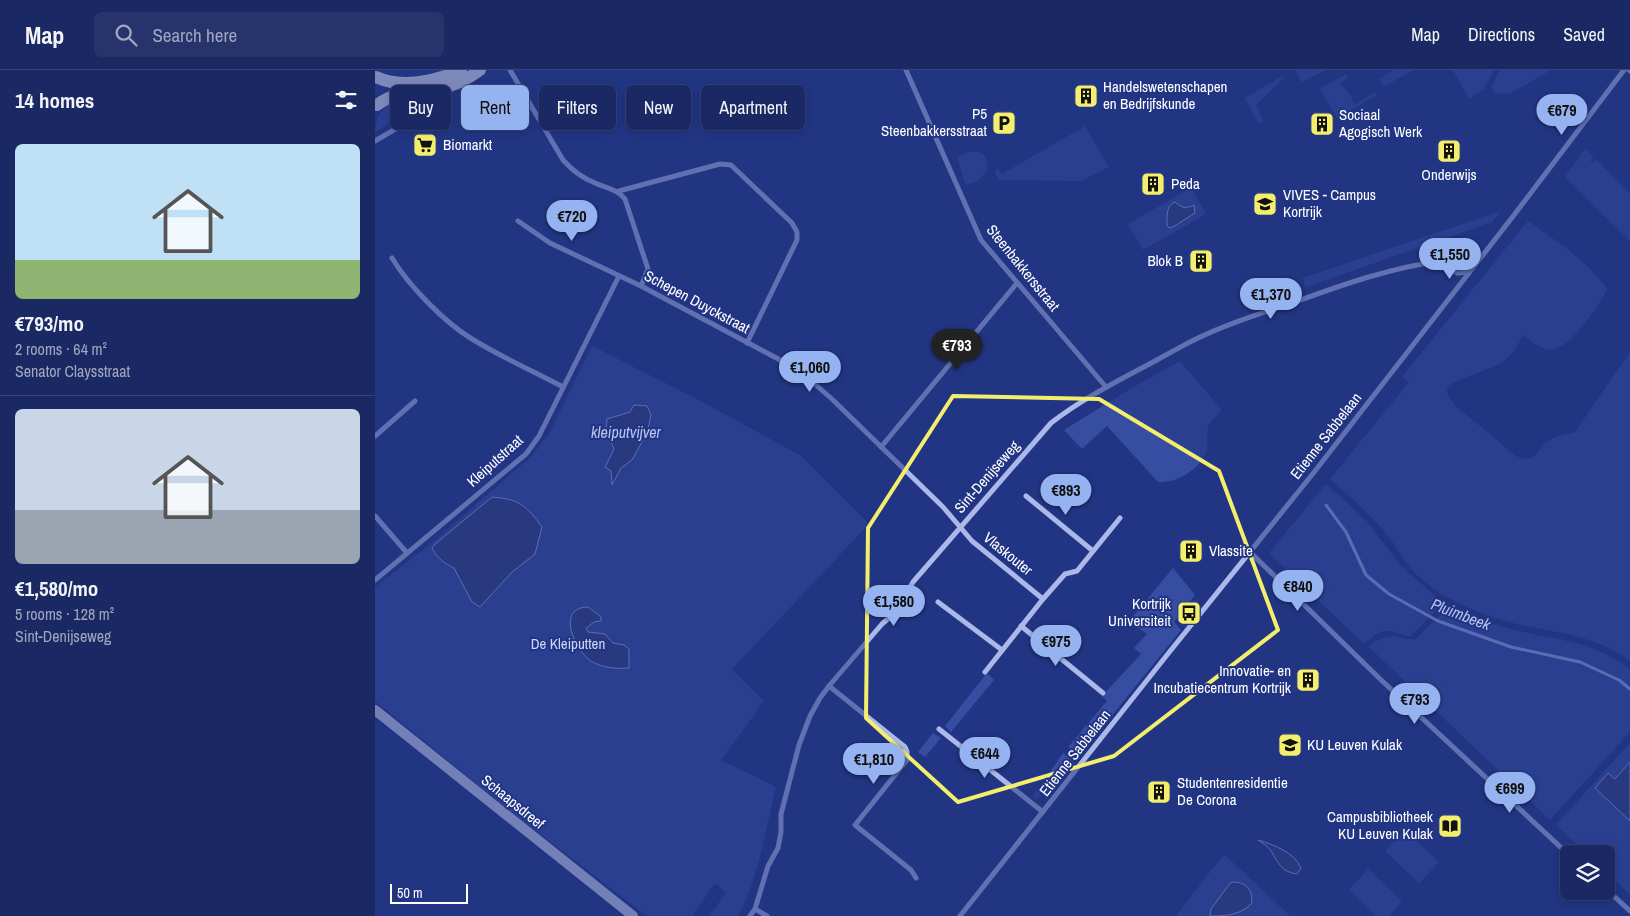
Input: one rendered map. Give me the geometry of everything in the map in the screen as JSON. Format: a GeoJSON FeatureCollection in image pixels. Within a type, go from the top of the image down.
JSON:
{"type":"FeatureCollection","features":[{"type":"Feature","properties":{"kind":"main road"},"geometry":{"type":"LineString","coordinates":[[376,108],[378,95],[375,77],[395,83],[435,85],[461,70]]}},
{"type":"Feature","properties":{"kind":"main road"},"geometry":{"type":"LineString","coordinates":[[451,85],[480,70]]}},
{"type":"Feature","properties":{"kind":"main road"},"geometry":{"type":"LineString","coordinates":[[376,108],[390,97]]}},
{"type":"Feature","properties":{"kind":"street"},"geometry":{"type":"LineString","coordinates":[[510,70],[563,160],[571,169],[592,182],[619,191],[720,164],[731,165],[793,222],[797,232],[797,240],[747,343]]}},
{"type":"Feature","properties":{"kind":"street","name":"Steenbakkersstraat"},"geometry":{"type":"LineString","coordinates":[[906,70],[981,240],[1106,387]]}},
{"type":"Feature","properties":{"kind":"street","name":"Etienne Sabbelaan"},"geometry":{"type":"LineString","coordinates":[[960,916],[1515,215],[1622,71]]}},
{"type":"Feature","properties":{"kind":"street"},"geometry":{"type":"LineString","coordinates":[[375,141],[394,130]]}},
{"type":"Feature","properties":{"kind":"street"},"geometry":{"type":"LineString","coordinates":[[619,191],[625,199],[648,269],[641,286]]}},
{"type":"Feature","properties":{"kind":"street","name":"Schepen Duyckstraat"},"geometry":{"type":"LineString","coordinates":[[518,221],[550,243],[641,286],[799,370],[943,507],[960,527]]}},
{"type":"Feature","properties":{"kind":"street"},"geometry":{"type":"LineString","coordinates":[[392,258],[439,315],[471,339],[563,387]]}},
{"type":"Feature","properties":{"kind":"street","name":"Sint-Denijseweg"},"geometry":{"type":"LineString","coordinates":[[751,916],[755,909],[768,866],[778,848],[781,832],[781,814],[799,745],[810,716],[820,698],[882,624],[896,612],[913,582],[1051,423],[1067,410],[1106,387],[1192,341],[1304,298],[1390,270],[1451,258],[1459,258],[1463,261],[1469,272]]}},
{"type":"Feature","properties":{"kind":"street"},"geometry":{"type":"LineString","coordinates":[[1441,261],[1457,272],[1469,272]]}},
{"type":"Feature","properties":{"kind":"street","name":"Kleiputstraat"},"geometry":{"type":"LineString","coordinates":[[375,580],[526,454],[539,436],[619,276]]}},
{"type":"Feature","properties":{"kind":"street"},"geometry":{"type":"LineString","coordinates":[[881,447],[1017,283]]}},
{"type":"Feature","properties":{"kind":"street"},"geometry":{"type":"LineString","coordinates":[[375,436],[415,401]]}},
{"type":"Feature","properties":{"kind":"street"},"geometry":{"type":"LineString","coordinates":[[1026,496],[1093,551]]}},
{"type":"Feature","properties":{"kind":"street"},"geometry":{"type":"LineString","coordinates":[[375,516],[407,553]]}},
{"type":"Feature","properties":{"kind":"street"},"geometry":{"type":"LineString","coordinates":[[985,672],[1043,599],[1065,574],[1077,571],[1120,518]]}},
{"type":"Feature","properties":{"kind":"street","name":"Vlaskouter"},"geometry":{"type":"LineString","coordinates":[[960,527],[972,541],[1043,599]]}},
{"type":"Feature","properties":{"kind":"street"},"geometry":{"type":"LineString","coordinates":[[1250,552],[1379,678],[1560,847]]}},
{"type":"Feature","properties":{"kind":"street"},"geometry":{"type":"LineString","coordinates":[[938,602],[1002,650]]}},
{"type":"Feature","properties":{"kind":"street"},"geometry":{"type":"LineString","coordinates":[[1021,626],[1103,693]]}},
{"type":"Feature","properties":{"kind":"street"},"geometry":{"type":"LineString","coordinates":[[829,686],[905,747],[907,760],[855,825],[911,870],[916,878]]}},
{"type":"Feature","properties":{"kind":"street","name":"Schaapsdreef"},"geometry":{"type":"LineString","coordinates":[[375,710],[633,916]]}},
{"type":"Feature","properties":{"kind":"street","name":"Etienne Sabbelaan"},"geometry":{"type":"LineString","coordinates":[[939,729],[1043,812]]}},
{"type":"Feature","properties":{"kind":"street"},"geometry":{"type":"LineString","coordinates":[[1615,898],[1630,911]]}},
{"type":"Feature","properties":{"kind":"street"},"geometry":{"type":"LineString","coordinates":[[755,909],[767,916]]}},
{"type":"Feature","properties":{"kind":"highlighted area"},"geometry":{"type":"Polygon","coordinates":[[[953,396],[1099,399],[1219,471],[1278,630],[1114,756],[958,802],[866,718],[868,528],[953,396]]]}},
{"type":"Feature","properties":{"kind":"green space"},"geometry":{"type":"Polygon","coordinates":[[[1295,70],[1325,70],[1302,82],[1295,70]]]}},
{"type":"Feature","properties":{"kind":"green space"},"geometry":{"type":"Polygon","coordinates":[[[1392,70],[1413,70],[1385,86],[1379,80],[1392,70]]]}},
{"type":"Feature","properties":{"kind":"green space"},"geometry":{"type":"Polygon","coordinates":[[[1453,70],[1494,70],[1484,89],[1469,99],[1453,70]]]}},
{"type":"Feature","properties":{"kind":"green space"},"geometry":{"type":"Polygon","coordinates":[[[1500,70],[1551,70],[1509,94],[1495,93],[1491,87],[1500,70]]]}},
{"type":"Feature","properties":{"kind":"green space"},"geometry":{"type":"Polygon","coordinates":[[[1346,74],[1348,77],[1340,83],[1351,96],[1354,105],[1375,92],[1377,95],[1337,118],[1320,89],[1346,74]]]}},
{"type":"Feature","properties":{"kind":"green space"},"geometry":{"type":"Polygon","coordinates":[[[1282,76],[1284,78],[1256,105],[1263,121],[1259,124],[1245,98],[1282,76]]]}},
{"type":"Feature","properties":{"kind":"green space"},"geometry":{"type":"Polygon","coordinates":[[[390,104],[390,121],[375,132],[377,120],[381,112],[390,104]]]}},
{"type":"Feature","properties":{"kind":"green space"},"geometry":{"type":"Polygon","coordinates":[[[1085,126],[1109,167],[1081,181],[999,180],[995,173],[997,167],[1002,174],[1085,126]]]}},
{"type":"Feature","properties":{"kind":"green space"},"geometry":{"type":"Polygon","coordinates":[[[1585,148],[1594,157],[1590,161],[1593,163],[1596,159],[1630,194],[1630,241],[1565,177],[1585,148]]]}},
{"type":"Feature","properties":{"kind":"green space"},"geometry":{"type":"Polygon","coordinates":[[[967,152],[982,153],[985,156],[987,167],[986,172],[980,179],[965,184],[957,157],[967,152]]]}},
{"type":"Feature","properties":{"kind":"green space"},"geometry":{"type":"Polygon","coordinates":[[[1191,188],[1206,214],[1143,250],[1128,224],[1191,188]]]}},
{"type":"Feature","properties":{"kind":"green space"},"geometry":{"type":"Polygon","coordinates":[[[1501,211],[1492,222],[1306,287],[1303,278],[1501,211]]]}},
{"type":"Feature","properties":{"kind":"green space"},"geometry":{"type":"Polygon","coordinates":[[[1528,221],[1581,260],[1607,289],[1583,326],[1566,343],[1550,350],[1539,346],[1523,335],[1515,349],[1505,360],[1451,384],[1447,392],[1457,407],[1516,456],[1529,459],[1551,439],[1575,432],[1630,352],[1630,661],[1619,653],[1594,642],[1498,619],[1462,605],[1440,593],[1415,573],[1378,524],[1330,479],[1409,382],[1402,377],[1528,221]]]}},
{"type":"Feature","properties":{"kind":"green space","name":"De Kleiputten"},"geometry":{"type":"Polygon","coordinates":[[[592,346],[701,401],[801,456],[869,524],[732,669],[764,701],[721,760],[776,787],[756,870],[738,916],[709,916],[726,893],[715,883],[692,916],[647,916],[510,811],[375,701],[375,587],[433,542],[532,456],[550,432],[592,346]]]}},
{"type":"Feature","properties":{"kind":"green space"},"geometry":{"type":"Polygon","coordinates":[[[1180,361],[1222,410],[1209,425],[1207,449],[1204,456],[1188,473],[1173,480],[1158,482],[1107,426],[1082,449],[1064,430],[1125,392],[1180,361]]]}},
{"type":"Feature","properties":{"kind":"green space"},"geometry":{"type":"Polygon","coordinates":[[[1326,484],[1365,519],[1401,566],[1443,603],[1410,637],[1396,632],[1385,631],[1364,644],[1269,553],[1326,484]]]}},
{"type":"Feature","properties":{"kind":"green space"},"geometry":{"type":"Polygon","coordinates":[[[1173,568],[1195,595],[1174,622],[1181,630],[1080,755],[1068,747],[1107,701],[1102,696],[1141,654],[1134,648],[1147,634],[1129,621],[1173,568]]]}},
{"type":"Feature","properties":{"kind":"green space"},"geometry":{"type":"Polygon","coordinates":[[[1449,607],[1507,628],[1570,642],[1600,651],[1630,669],[1630,732],[1550,820],[1368,646],[1386,637],[1415,640],[1449,607]]]}},
{"type":"Feature","properties":{"kind":"green space"},"geometry":{"type":"Polygon","coordinates":[[[987,673],[994,680],[951,732],[945,726],[987,673]]]}},
{"type":"Feature","properties":{"kind":"green space"},"geometry":{"type":"Polygon","coordinates":[[[933,733],[941,738],[925,757],[918,752],[933,733]]]}},
{"type":"Feature","properties":{"kind":"green space"},"geometry":{"type":"Polygon","coordinates":[[[1630,743],[1630,762],[1615,779],[1609,773],[1595,788],[1630,821],[1630,894],[1615,880],[1615,845],[1577,845],[1556,825],[1630,743]]]}},
{"type":"Feature","properties":{"kind":"green space"},"geometry":{"type":"Polygon","coordinates":[[[1063,753],[1073,762],[1066,769],[1062,766],[1036,800],[1033,797],[1063,753]]]}},
{"type":"Feature","properties":{"kind":"green space"},"geometry":{"type":"Polygon","coordinates":[[[1405,830],[1439,862],[1419,883],[1385,851],[1405,830]]]}},
{"type":"Feature","properties":{"kind":"green space"},"geometry":{"type":"Polygon","coordinates":[[[1224,854],[1290,916],[1227,916],[1252,903],[1251,893],[1247,887],[1241,883],[1231,882],[1211,909],[1210,916],[1176,916],[1224,854]]]}},
{"type":"Feature","properties":{"kind":"green space"},"geometry":{"type":"Polygon","coordinates":[[[1368,869],[1402,901],[1389,916],[1376,916],[1349,890],[1368,869]]]}},
{"type":"Feature","properties":{"kind":"water"},"geometry":{"type":"Polygon","coordinates":[[[1175,202],[1184,207],[1194,205],[1195,213],[1169,228],[1167,225],[1168,212],[1170,206],[1175,202]]]}},
{"type":"Feature","properties":{"kind":"water","name":"kleiputvijver"},"geometry":{"type":"Polygon","coordinates":[[[634,405],[647,406],[651,415],[647,433],[632,460],[621,468],[612,485],[611,471],[605,467],[614,449],[606,430],[607,419],[630,412],[634,405]]]}},
{"type":"Feature","properties":{"kind":"water"},"geometry":{"type":"Polygon","coordinates":[[[492,497],[509,499],[521,504],[542,527],[535,554],[512,572],[480,607],[472,602],[454,568],[441,560],[432,548],[492,497]]]}},
{"type":"Feature","properties":{"kind":"water"},"geometry":{"type":"Polygon","coordinates":[[[588,607],[601,617],[601,621],[594,622],[586,628],[588,632],[605,634],[613,643],[624,645],[629,649],[629,668],[605,667],[591,661],[581,652],[573,637],[570,622],[576,610],[588,607]]]}},
{"type":"Feature","properties":{"kind":"water"},"geometry":{"type":"Polygon","coordinates":[[[1630,762],[1630,821],[1595,788],[1608,773],[1615,779],[1630,762]]]}},
{"type":"Feature","properties":{"kind":"water"},"geometry":{"type":"Polygon","coordinates":[[[1258,840],[1289,853],[1301,868],[1297,874],[1284,869],[1270,849],[1258,840]]]}},
{"type":"Feature","properties":{"kind":"water"},"geometry":{"type":"Polygon","coordinates":[[[1231,882],[1241,883],[1247,887],[1251,893],[1252,903],[1238,912],[1210,916],[1211,909],[1231,882]]]}},
{"type":"Feature","properties":{"kind":"waterway","name":"Pluimbeek"},"geometry":{"type":"LineString","coordinates":[[1326,505],[1346,532],[1366,575],[1389,594],[1438,621],[1511,647],[1580,662],[1619,680],[1630,689]]}},
{"type":"Feature","properties":{"kind":"place","name":"Handelswetenschapen en Bedrijfskunde"},"geometry":{"type":"Point","coordinates":[1086,96]}},
{"type":"Feature","properties":{"kind":"place","name":"P5 Steenbakkersstraat"},"geometry":{"type":"Point","coordinates":[1004,123]}},
{"type":"Feature","properties":{"kind":"place","name":"Sociaal Agogisch Werk"},"geometry":{"type":"Point","coordinates":[1322,124]}},
{"type":"Feature","properties":{"kind":"place","name":"Biomarkt"},"geometry":{"type":"Point","coordinates":[425,145]}},
{"type":"Feature","properties":{"kind":"place","name":"Onderwijs"},"geometry":{"type":"Point","coordinates":[1449,151]}},
{"type":"Feature","properties":{"kind":"place","name":"Peda"},"geometry":{"type":"Point","coordinates":[1153,184]}},
{"type":"Feature","properties":{"kind":"place","name":"VIVES - Campus Kortrijk"},"geometry":{"type":"Point","coordinates":[1265,204]}},
{"type":"Feature","properties":{"kind":"place","name":"Blok B"},"geometry":{"type":"Point","coordinates":[1201,261]}},
{"type":"Feature","properties":{"kind":"place","name":"Vlassite"},"geometry":{"type":"Point","coordinates":[1191,551]}},
{"type":"Feature","properties":{"kind":"place","name":"Kortrijk Universiteit"},"geometry":{"type":"Point","coordinates":[1189,613]}},
{"type":"Feature","properties":{"kind":"place","name":"Innovatie- en Incubatiecentrum Kortrijk"},"geometry":{"type":"Point","coordinates":[1308,680]}},
{"type":"Feature","properties":{"kind":"place","name":"KU Leuven Kulak"},"geometry":{"type":"Point","coordinates":[1290,745]}},
{"type":"Feature","properties":{"kind":"place","name":"Studentenresidentie De Corona"},"geometry":{"type":"Point","coordinates":[1159,792]}},
{"type":"Feature","properties":{"kind":"place","name":"Campusbibliotheek KU Leuven Kulak"},"geometry":{"type":"Point","coordinates":[1450,826]}}]}
